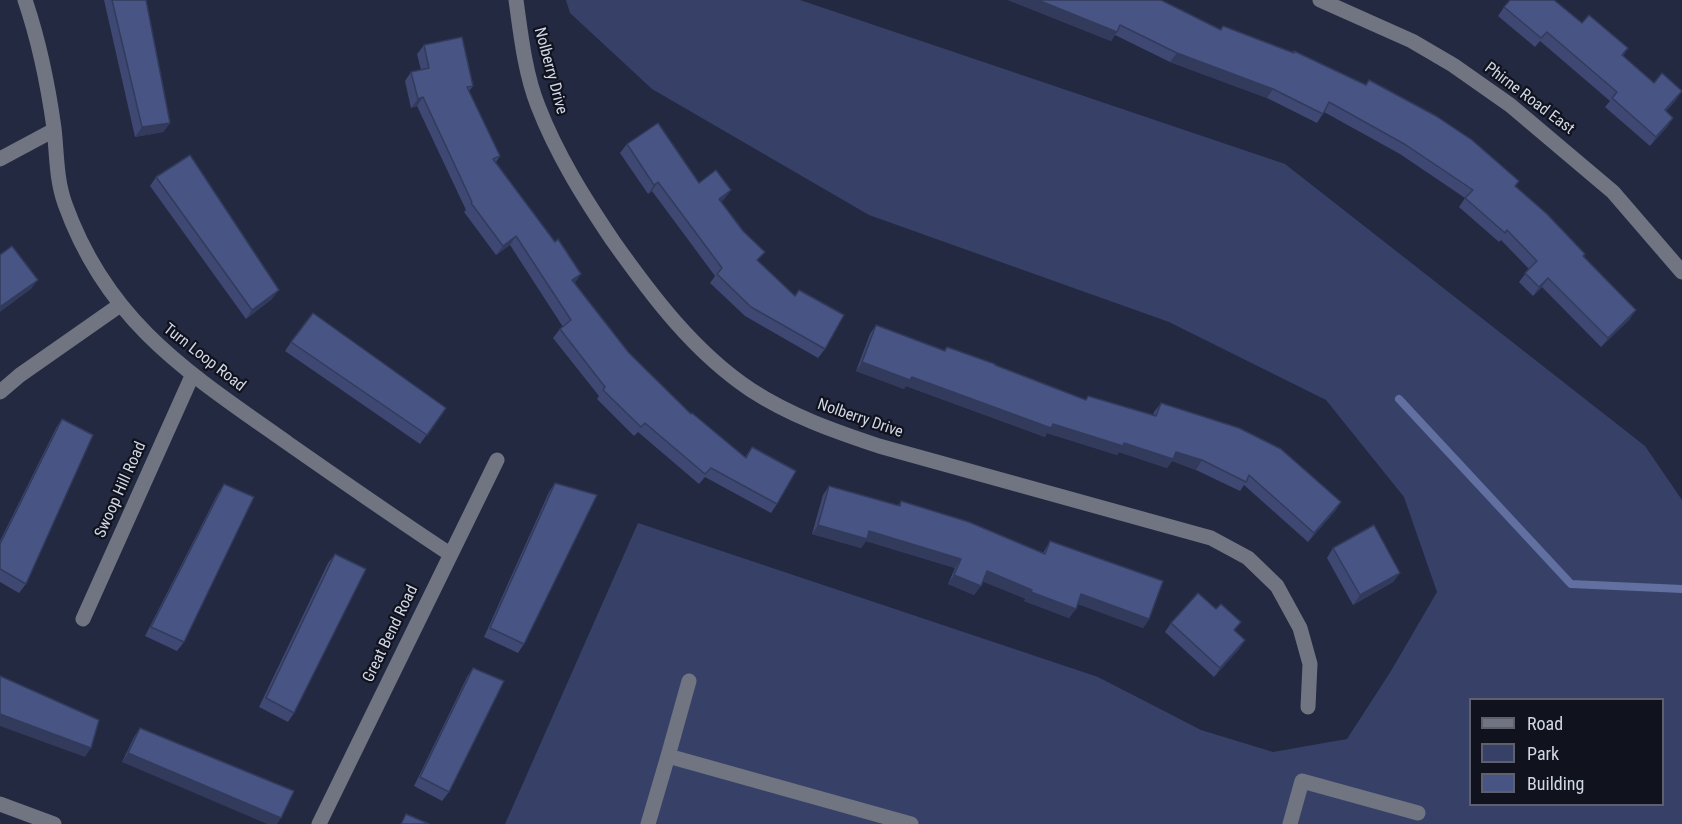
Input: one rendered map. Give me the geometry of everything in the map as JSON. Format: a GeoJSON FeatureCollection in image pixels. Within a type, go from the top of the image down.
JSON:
{"type":"FeatureCollection","features":[{"type":"Feature","properties":{"kind":"street","name":"Turn Loop Road"},"geometry":{"type":"LineString","coordinates":[[25,0],[47,88],[54,130],[56,168],[65,203],[92,263],[120,305],[148,337],[192,376],[450,554]]}},
{"type":"Feature","properties":{"kind":"street","name":"Nolberry Drive"},"geometry":{"type":"LineString","coordinates":[[516,0],[522,47],[537,104],[560,158],[589,206],[638,276],[685,333],[719,367],[786,411],[826,428],[879,446],[1211,538],[1248,558],[1277,586],[1300,628],[1310,664],[1308,706]]}},
{"type":"Feature","properties":{"kind":"street","name":"Phirne Road East"},"geometry":{"type":"LineString","coordinates":[[1320,0],[1412,41],[1453,65],[1510,105],[1613,192],[1682,272]]}},
{"type":"Feature","properties":{"kind":"street"},"geometry":{"type":"LineString","coordinates":[[0,159],[54,130]]}},
{"type":"Feature","properties":{"kind":"street"},"geometry":{"type":"LineString","coordinates":[[0,392],[20,375],[120,305]]}},
{"type":"Feature","properties":{"kind":"street","name":"Swoop Hill Road"},"geometry":{"type":"LineString","coordinates":[[83,619],[192,376]]}},
{"type":"Feature","properties":{"kind":"street","name":"Great Bend Road"},"geometry":{"type":"LineString","coordinates":[[319,824],[496,460]]}},
{"type":"Feature","properties":{"kind":"street"},"geometry":{"type":"LineString","coordinates":[[648,824],[689,681]]}},
{"type":"Feature","properties":{"kind":"street"},"geometry":{"type":"LineString","coordinates":[[668,756],[911,824]]}},
{"type":"Feature","properties":{"kind":"street"},"geometry":{"type":"LineString","coordinates":[[1290,824],[1302,781],[1418,813]]}},
{"type":"Feature","properties":{"kind":"street"},"geometry":{"type":"LineString","coordinates":[[0,804],[54,824]]}},
{"type":"Feature","properties":{"kind":"green space"},"geometry":{"type":"Polygon","coordinates":[[[566,0],[800,0],[1285,164],[1645,446],[1682,500],[1682,824],[505,824],[638,523],[1098,677],[1201,730],[1273,752],[1347,739],[1391,671],[1437,592],[1404,497],[1326,400],[1169,322],[869,215],[652,89],[570,13],[566,0]]]}},
{"type":"Feature","properties":{"kind":"building"},"geometry":{"type":"Polygon","coordinates":[[[112,0],[146,0],[170,123],[142,127],[112,0]]]}},
{"type":"Feature","properties":{"kind":"building"},"geometry":{"type":"Polygon","coordinates":[[[1038,0],[1161,0],[1221,30],[1223,26],[1294,53],[1294,51],[1366,85],[1369,80],[1436,116],[1472,140],[1519,181],[1515,186],[1547,214],[1585,254],[1583,256],[1636,310],[1608,338],[1548,278],[1539,287],[1525,273],[1537,261],[1507,230],[1505,233],[1465,198],[1473,190],[1406,145],[1329,102],[1323,114],[1273,89],[1177,53],[1120,25],[1117,32],[1038,0]]]}},
{"type":"Feature","properties":{"kind":"building"},"geometry":{"type":"Polygon","coordinates":[[[1510,0],[1554,0],[1582,23],[1589,15],[1628,48],[1622,55],[1654,83],[1662,73],[1682,91],[1665,110],[1673,118],[1656,137],[1612,98],[1617,92],[1547,32],[1541,38],[1504,7],[1510,0]]]}},
{"type":"Feature","properties":{"kind":"building"},"geometry":{"type":"Polygon","coordinates":[[[462,37],[473,86],[467,87],[500,156],[493,159],[555,242],[558,239],[581,274],[572,280],[629,353],[691,414],[746,458],[752,447],[796,471],[777,504],[711,468],[705,474],[645,423],[641,427],[603,390],[605,387],[560,329],[571,320],[516,236],[503,246],[471,203],[423,97],[418,99],[411,72],[429,68],[424,45],[462,37]]]}},
{"type":"Feature","properties":{"kind":"building"},"geometry":{"type":"Polygon","coordinates":[[[658,123],[699,183],[716,170],[731,190],[719,199],[743,231],[765,252],[757,260],[795,296],[799,290],[844,315],[825,349],[751,307],[717,274],[722,268],[658,182],[654,185],[627,144],[658,123]]]}},
{"type":"Feature","properties":{"kind":"building"},"geometry":{"type":"Polygon","coordinates":[[[190,155],[279,290],[252,310],[156,177],[190,155]]]}},
{"type":"Feature","properties":{"kind":"building"},"geometry":{"type":"Polygon","coordinates":[[[12,246],[38,280],[0,307],[0,255],[12,246]]]}},
{"type":"Feature","properties":{"kind":"building"},"geometry":{"type":"Polygon","coordinates":[[[313,313],[446,408],[427,435],[291,342],[313,313]]]}},
{"type":"Feature","properties":{"kind":"building"},"geometry":{"type":"Polygon","coordinates":[[[876,325],[945,351],[947,347],[995,364],[1086,400],[1088,396],[1156,416],[1161,403],[1239,428],[1281,449],[1341,502],[1314,533],[1249,475],[1246,482],[1202,460],[1176,452],[1173,459],[1053,424],[1051,428],[912,377],[910,380],[862,362],[876,325]]]}},
{"type":"Feature","properties":{"kind":"building"},"geometry":{"type":"Polygon","coordinates":[[[62,419],[93,435],[26,584],[0,569],[0,544],[62,419]]]}},
{"type":"Feature","properties":{"kind":"building"},"geometry":{"type":"Polygon","coordinates":[[[555,483],[597,495],[524,644],[490,628],[555,483]]]}},
{"type":"Feature","properties":{"kind":"building"},"geometry":{"type":"Polygon","coordinates":[[[224,484],[254,497],[184,642],[151,627],[224,484]]]}},
{"type":"Feature","properties":{"kind":"building"},"geometry":{"type":"Polygon","coordinates":[[[829,486],[900,506],[901,501],[969,522],[1045,554],[1050,541],[1163,581],[1149,619],[1081,594],[1076,609],[1031,592],[1032,590],[987,571],[981,586],[954,575],[961,559],[869,531],[867,539],[818,525],[829,486]]]}},
{"type":"Feature","properties":{"kind":"building"},"geometry":{"type":"Polygon","coordinates":[[[1374,525],[1400,573],[1360,595],[1333,548],[1374,525]]]}},
{"type":"Feature","properties":{"kind":"building"},"geometry":{"type":"Polygon","coordinates":[[[335,554],[366,569],[294,713],[266,698],[335,554]]]}},
{"type":"Feature","properties":{"kind":"building"},"geometry":{"type":"Polygon","coordinates":[[[1198,593],[1216,609],[1221,604],[1241,622],[1234,630],[1245,640],[1220,668],[1171,623],[1198,593]]]}},
{"type":"Feature","properties":{"kind":"building"},"geometry":{"type":"Polygon","coordinates":[[[473,668],[504,681],[449,792],[420,777],[473,668]]]}},
{"type":"Feature","properties":{"kind":"building"},"geometry":{"type":"Polygon","coordinates":[[[0,676],[99,720],[91,748],[0,714],[0,676]]]}},
{"type":"Feature","properties":{"kind":"building"},"geometry":{"type":"Polygon","coordinates":[[[140,728],[294,791],[281,818],[128,753],[140,728]]]}},
{"type":"Feature","properties":{"kind":"building"},"geometry":{"type":"Polygon","coordinates":[[[406,814],[429,824],[401,824],[406,814]]]}},
{"type":"Feature","properties":{"kind":"waterway"},"geometry":{"type":"LineString","coordinates":[[1399,399],[1571,584],[1682,589]]}}]}
